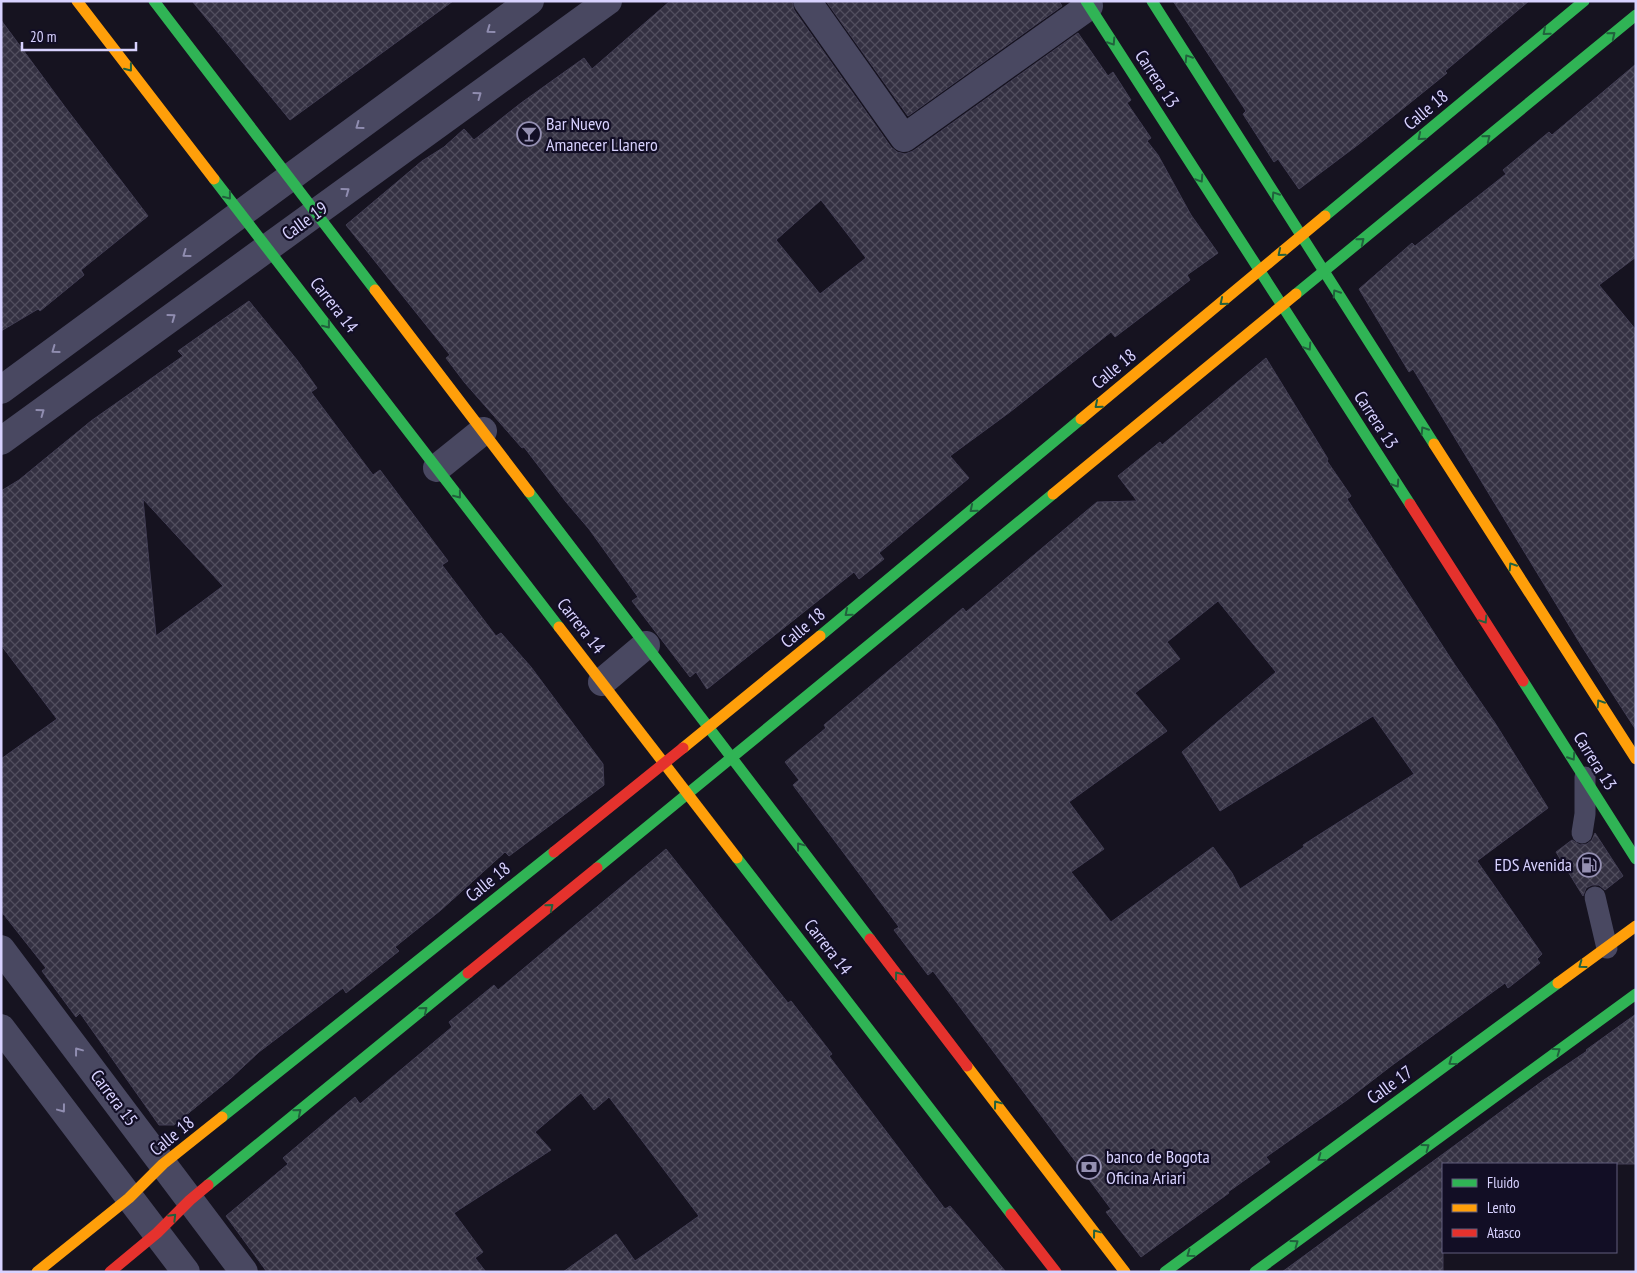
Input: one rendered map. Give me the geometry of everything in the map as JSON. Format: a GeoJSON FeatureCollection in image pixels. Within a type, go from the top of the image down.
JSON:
{"type":"FeatureCollection","features":[{"type":"Feature","properties":{"kind":"street","name":"Carrera 14"},"geometry":{"type":"LineString","coordinates":[[78,1],[1056,1272]]}},
{"type":"Feature","properties":{"kind":"street"},"geometry":{"type":"LineString","coordinates":[[154,1],[1125,1272]]}},
{"type":"Feature","properties":{"kind":"street"},"geometry":{"type":"LineString","coordinates":[[1,390],[530,1]]}},
{"type":"Feature","properties":{"kind":"street","name":"Calle 19"},"geometry":{"type":"LineString","coordinates":[[1,441],[316,213],[574,11],[608,1]]}},
{"type":"Feature","properties":{"kind":"street"},"geometry":{"type":"LineString","coordinates":[[807,1],[904,138],[1087,4]]}},
{"type":"Feature","properties":{"kind":"street","name":"Carrera 13"},"geometry":{"type":"LineString","coordinates":[[1152,1],[1323,272],[1636,759]]}},
{"type":"Feature","properties":{"kind":"street","name":"Calle 18"},"geometry":{"type":"LineString","coordinates":[[37,1272],[129,1198],[163,1164],[709,728],[1584,1]]}},
{"type":"Feature","properties":{"kind":"street","name":"Carrera 13"},"geometry":{"type":"LineString","coordinates":[[1087,4],[1260,270],[1636,859]]}},
{"type":"Feature","properties":{"kind":"street"},"geometry":{"type":"LineString","coordinates":[[110,1272],[157,1233],[190,1200],[733,758],[1636,15]]}},
{"type":"Feature","properties":{"kind":"street"},"geometry":{"type":"LineString","coordinates":[[437,468],[483,431]]}},
{"type":"Feature","properties":{"kind":"street"},"geometry":{"type":"LineString","coordinates":[[602,682],[646,645]]}},
{"type":"Feature","properties":{"kind":"street","name":"Calle 17"},"geometry":{"type":"LineString","coordinates":[[1165,1272],[1636,926]]}},
{"type":"Feature","properties":{"kind":"street","name":"Carrera 15"},"geometry":{"type":"LineString","coordinates":[[1,949],[244,1272]]}},
{"type":"Feature","properties":{"kind":"street"},"geometry":{"type":"LineString","coordinates":[[1255,1272],[1636,994]]}},
{"type":"Feature","properties":{"kind":"street"},"geometry":{"type":"LineString","coordinates":[[1,1028],[186,1272]]}},
{"type":"Feature","properties":{"kind":"lane"},"geometry":{"type":"LineString","coordinates":[[1582,833],[1585,814],[1585,777]]}},
{"type":"Feature","properties":{"kind":"lane"},"geometry":{"type":"LineString","coordinates":[[1595,897],[1607,948]]}},
{"type":"Feature","properties":{"kind":"building"},"geometry":{"type":"Polygon","coordinates":[[[192,1],[453,1],[290,120],[192,1]]]}},
{"type":"Feature","properties":{"kind":"building"},"geometry":{"type":"Polygon","coordinates":[[[670,1],[792,1],[794,10],[891,147],[897,152],[905,154],[913,151],[1078,33],[1108,76],[1113,72],[1131,100],[1127,103],[1151,138],[1147,141],[1158,155],[1191,215],[1218,253],[1187,275],[1190,280],[1115,337],[1111,332],[1010,412],[950,456],[969,478],[879,553],[884,559],[859,579],[854,572],[707,689],[696,672],[690,677],[632,601],[638,597],[589,529],[524,447],[522,448],[465,383],[446,358],[450,355],[346,225],[422,161],[444,147],[464,129],[474,140],[521,103],[584,58],[592,69],[670,1]],[[821,200],[776,240],[820,294],[866,258],[821,200]]]}},
{"type":"Feature","properties":{"kind":"building"},"geometry":{"type":"Polygon","coordinates":[[[826,1],[1059,1],[1062,6],[908,116],[826,1]]]}},
{"type":"Feature","properties":{"kind":"building"},"geometry":{"type":"Polygon","coordinates":[[[1173,1],[1529,1],[1445,71],[1447,73],[1359,144],[1299,189],[1278,159],[1274,162],[1243,114],[1246,111],[1173,1]]]}},
{"type":"Feature","properties":{"kind":"building"},"geometry":{"type":"Polygon","coordinates":[[[1,20],[148,216],[81,270],[84,275],[40,311],[38,309],[1,331],[1,20]]]}},
{"type":"Feature","properties":{"kind":"building"},"geometry":{"type":"Polygon","coordinates":[[[1636,64],[1636,257],[1599,285],[1636,330],[1636,730],[1581,645],[1413,369],[1409,372],[1359,289],[1412,243],[1415,246],[1506,174],[1503,170],[1549,132],[1552,135],[1636,64]]]}},
{"type":"Feature","properties":{"kind":"building"},"geometry":{"type":"Polygon","coordinates":[[[249,301],[317,388],[311,392],[373,475],[380,470],[448,561],[442,565],[496,636],[501,633],[531,667],[603,764],[604,785],[509,856],[505,852],[441,910],[395,947],[399,951],[346,993],[343,988],[259,1052],[230,1079],[174,1125],[159,1125],[80,1013],[76,1017],[42,971],[46,968],[1,911],[1,759],[57,719],[1,645],[1,491],[19,480],[91,421],[183,356],[178,351],[249,301]],[[143,499],[156,636],[223,586],[143,499]]]}},
{"type":"Feature","properties":{"kind":"building"},"geometry":{"type":"Polygon","coordinates":[[[1266,358],[1328,459],[1327,461],[1351,496],[1347,499],[1495,723],[1548,808],[1477,861],[1542,954],[1537,959],[1540,963],[1508,988],[1505,983],[1347,1100],[1266,1157],[1270,1162],[1141,1257],[1106,1212],[1111,1209],[933,971],[928,975],[894,930],[899,927],[793,785],[799,780],[785,762],[826,728],[824,725],[963,608],[966,612],[1097,502],[1137,501],[1118,476],[1160,442],[1162,445],[1266,358]],[[1218,601],[1167,642],[1180,659],[1135,693],[1167,731],[1069,802],[1104,849],[1071,872],[1111,922],[1213,847],[1232,873],[1240,889],[1304,847],[1303,845],[1414,774],[1373,716],[1220,811],[1182,752],[1276,672],[1218,601]]]}},
{"type":"Feature","properties":{"kind":"building","name":"EDS Avenida"},"geometry":{"type":"Polygon","coordinates":[[[1595,833],[1623,876],[1605,890],[1599,885],[1592,885],[1586,888],[1583,896],[1556,852],[1572,840],[1580,845],[1587,844],[1592,840],[1595,833]]]}},
{"type":"Feature","properties":{"kind":"building"},"geometry":{"type":"Polygon","coordinates":[[[666,849],[788,1003],[791,1001],[832,1054],[829,1056],[945,1209],[950,1206],[1006,1272],[563,1272],[616,1234],[635,1261],[699,1216],[609,1097],[594,1110],[581,1093],[535,1132],[551,1150],[454,1213],[483,1252],[475,1258],[486,1272],[267,1272],[226,1216],[288,1164],[283,1158],[355,1097],[360,1104],[452,1027],[449,1022],[494,985],[498,990],[666,849]]]}},
{"type":"Feature","properties":{"kind":"building"},"geometry":{"type":"Polygon","coordinates":[[[1636,1014],[1636,1164],[1442,1163],[1443,1272],[1282,1272],[1544,1080],[1587,1051],[1636,1014]]]}},
{"type":"Feature","properties":{"kind":"traffic: fast"},"geometry":{"type":"LineString","coordinates":[[154,1],[375,290]]}},
{"type":"Feature","properties":{"kind":"traffic: fast"},"geometry":{"type":"LineString","coordinates":[[1086,1],[1410,504]]}},
{"type":"Feature","properties":{"kind":"traffic: fast"},"geometry":{"type":"LineString","coordinates":[[1152,1],[1434,444]]}},
{"type":"Feature","properties":{"kind":"traffic: fast"},"geometry":{"type":"LineString","coordinates":[[1325,216],[1584,1]]}},
{"type":"Feature","properties":{"kind":"traffic: fast"},"geometry":{"type":"LineString","coordinates":[[1296,294],[1636,15]]}},
{"type":"Feature","properties":{"kind":"traffic: fast"},"geometry":{"type":"LineString","coordinates":[[214,179],[559,627]]}},
{"type":"Feature","properties":{"kind":"traffic: fast"},"geometry":{"type":"LineString","coordinates":[[820,636],[1081,419]]}},
{"type":"Feature","properties":{"kind":"traffic: fast"},"geometry":{"type":"LineString","coordinates":[[529,492],[870,939]]}},
{"type":"Feature","properties":{"kind":"traffic: fast"},"geometry":{"type":"LineString","coordinates":[[597,868],[1053,494]]}},
{"type":"Feature","properties":{"kind":"traffic: fast"},"geometry":{"type":"LineString","coordinates":[[1523,681],[1636,859]]}},
{"type":"Feature","properties":{"kind":"traffic: fast"},"geometry":{"type":"LineString","coordinates":[[222,1117],[554,852]]}},
{"type":"Feature","properties":{"kind":"traffic: fast"},"geometry":{"type":"LineString","coordinates":[[737,858],[1011,1214]]}},
{"type":"Feature","properties":{"kind":"traffic: fast"},"geometry":{"type":"LineString","coordinates":[[208,1185],[468,973]]}},
{"type":"Feature","properties":{"kind":"traffic: fast"},"geometry":{"type":"LineString","coordinates":[[1165,1272],[1558,983]]}},
{"type":"Feature","properties":{"kind":"traffic: fast"},"geometry":{"type":"LineString","coordinates":[[1255,1272],[1636,994]]}},
{"type":"Feature","properties":{"kind":"traffic: slow"},"geometry":{"type":"LineString","coordinates":[[77,1],[214,179]]}},
{"type":"Feature","properties":{"kind":"traffic: slow"},"geometry":{"type":"LineString","coordinates":[[1081,419],[1325,216]]}},
{"type":"Feature","properties":{"kind":"traffic: slow"},"geometry":{"type":"LineString","coordinates":[[375,290],[529,492]]}},
{"type":"Feature","properties":{"kind":"traffic: slow"},"geometry":{"type":"LineString","coordinates":[[1053,494],[1296,294]]}},
{"type":"Feature","properties":{"kind":"traffic: slow"},"geometry":{"type":"LineString","coordinates":[[1434,444],[1636,759]]}},
{"type":"Feature","properties":{"kind":"traffic: slow"},"geometry":{"type":"LineString","coordinates":[[559,627],[737,858]]}},
{"type":"Feature","properties":{"kind":"traffic: slow"},"geometry":{"type":"LineString","coordinates":[[683,748],[820,636]]}},
{"type":"Feature","properties":{"kind":"traffic: slow"},"geometry":{"type":"LineString","coordinates":[[1558,983],[1636,926]]}},
{"type":"Feature","properties":{"kind":"traffic: slow"},"geometry":{"type":"LineString","coordinates":[[967,1066],[1125,1272]]}},
{"type":"Feature","properties":{"kind":"traffic: slow"},"geometry":{"type":"LineString","coordinates":[[37,1272],[129,1198],[163,1164],[222,1117]]}},
{"type":"Feature","properties":{"kind":"traffic: jam"},"geometry":{"type":"LineString","coordinates":[[1410,504],[1523,681]]}},
{"type":"Feature","properties":{"kind":"traffic: jam"},"geometry":{"type":"LineString","coordinates":[[554,852],[683,748]]}},
{"type":"Feature","properties":{"kind":"traffic: jam"},"geometry":{"type":"LineString","coordinates":[[468,973],[597,868]]}},
{"type":"Feature","properties":{"kind":"traffic: jam"},"geometry":{"type":"LineString","coordinates":[[870,939],[967,1066]]}},
{"type":"Feature","properties":{"kind":"traffic: jam"},"geometry":{"type":"LineString","coordinates":[[110,1272],[157,1233],[208,1185]]}},
{"type":"Feature","properties":{"kind":"traffic: jam"},"geometry":{"type":"LineString","coordinates":[[1011,1214],[1056,1272]]}},
{"type":"Feature","properties":{"kind":"place","name":"Bar Nuevo Amanecer Llanero"},"geometry":{"type":"Point","coordinates":[529,134]}},
{"type":"Feature","properties":{"kind":"place","name":"EDS Avenida"},"geometry":{"type":"Point","coordinates":[1589,865]}},
{"type":"Feature","properties":{"kind":"place","name":"banco de Bogota Oficina Ariari"},"geometry":{"type":"Point","coordinates":[1089,1167]}}]}
